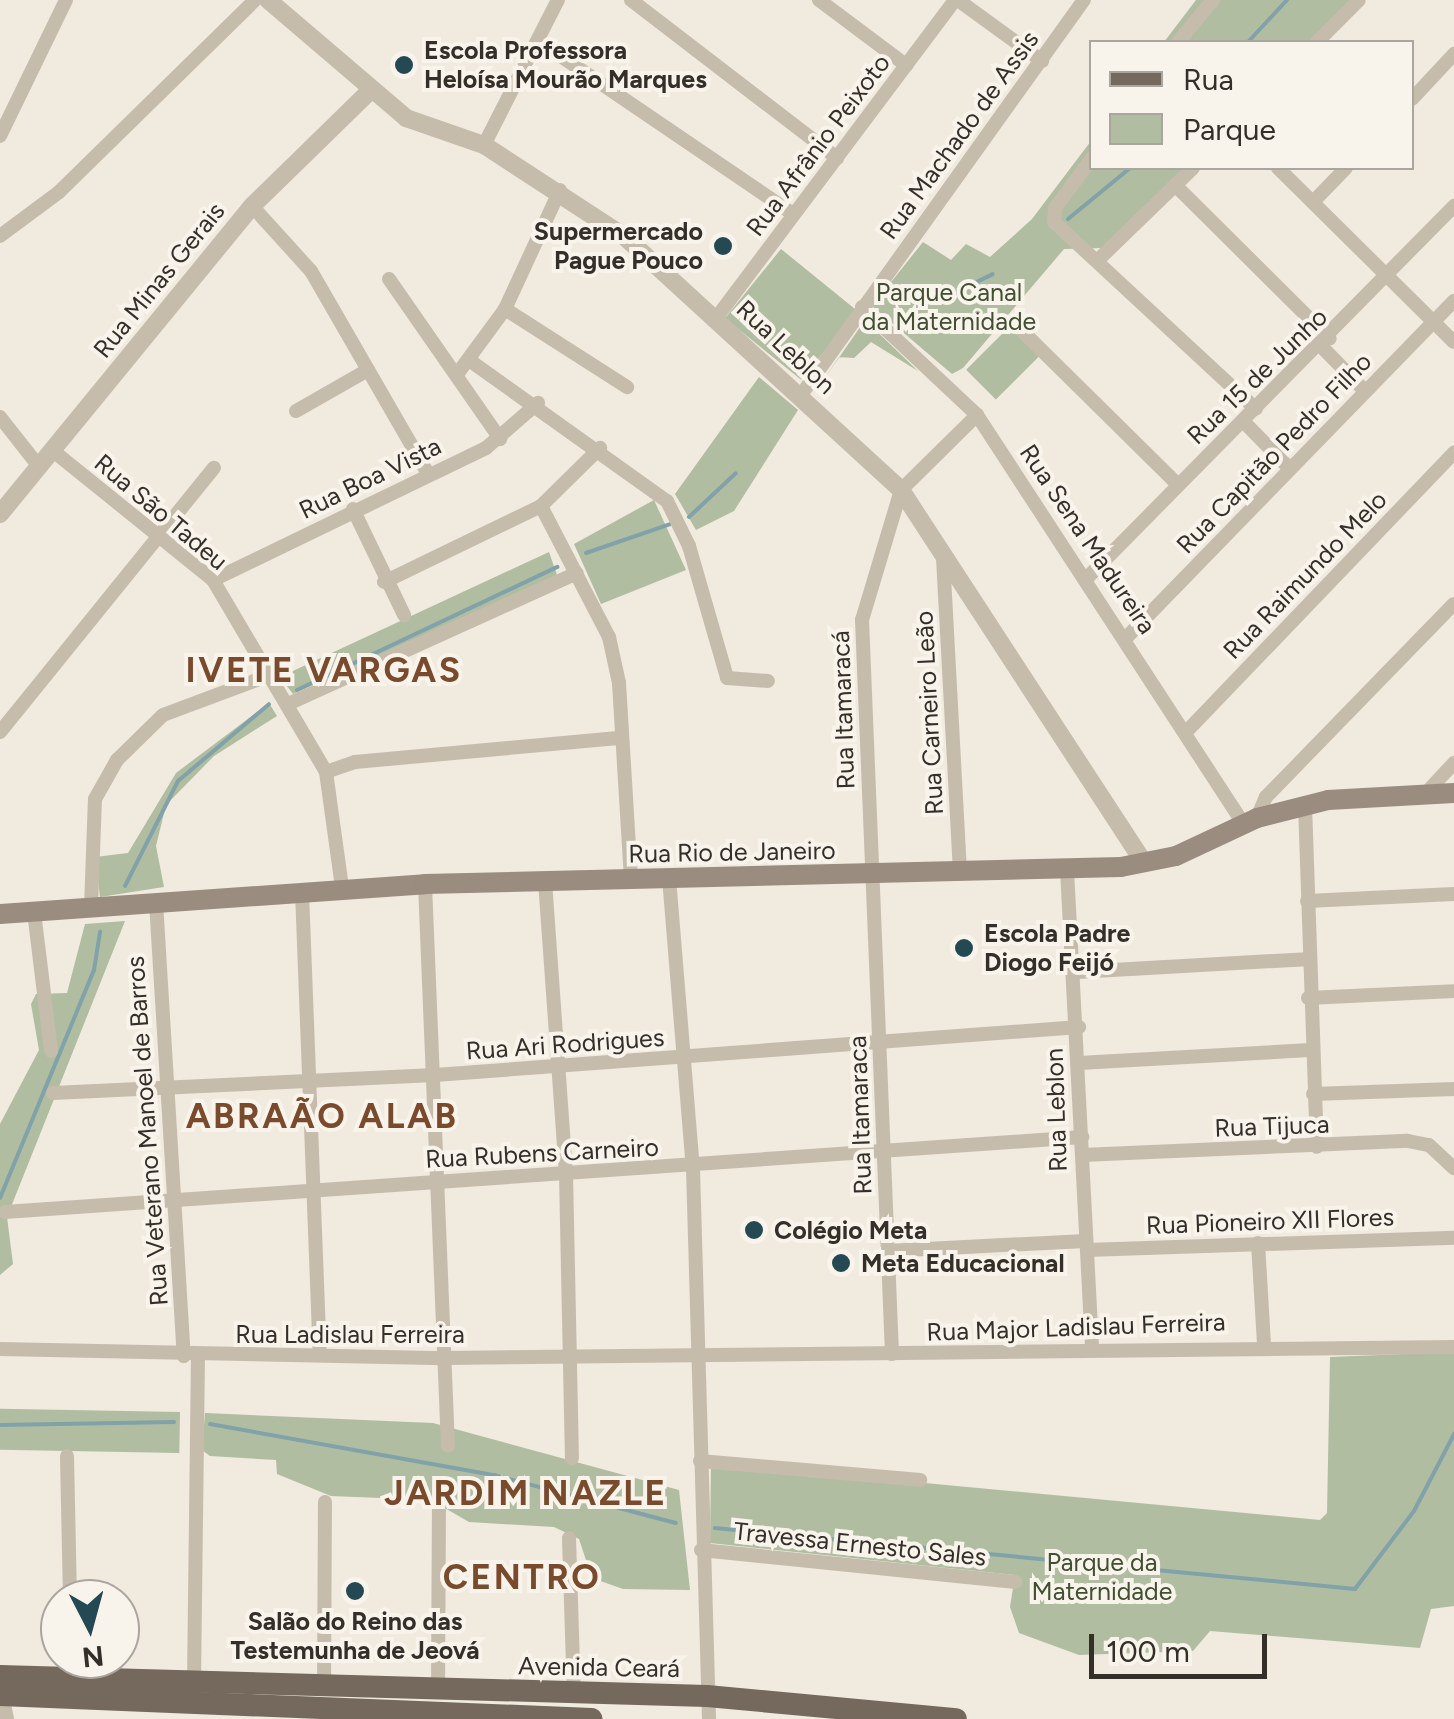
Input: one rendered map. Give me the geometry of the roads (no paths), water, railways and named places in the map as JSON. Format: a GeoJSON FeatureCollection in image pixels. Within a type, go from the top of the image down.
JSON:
{"type":"FeatureCollection","features":[{"type":"Feature","properties":{"kind":"main road","name":"Rua Rio de Janeiro"},"geometry":{"type":"LineString","coordinates":[[0,914],[425,884],[1067,870],[1144,863],[1250,821],[1304,806],[1454,793]]}},
{"type":"Feature","properties":{"kind":"main road","name":"Avenida Ceará"},"geometry":{"type":"LineString","coordinates":[[140,1676],[324,1688],[574,1695],[708,1708],[845,1707],[956,1719]]}},
{"type":"Feature","properties":{"kind":"main road","name":"Avenida Ceará"},"geometry":{"type":"LineString","coordinates":[[1,1688],[40,1677]]}},
{"type":"Feature","properties":{"kind":"main road","name":"Avenida Ceará"},"geometry":{"type":"LineString","coordinates":[[1,1688],[353,1713],[592,1719]]}},
{"type":"Feature","properties":{"kind":"main road"},"geometry":{"type":"LineString","coordinates":[[808,1719],[845,1707]]}},
{"type":"Feature","properties":{"kind":"street"},"geometry":{"type":"LineString","coordinates":[[0,136],[66,0]]}},
{"type":"Feature","properties":{"kind":"street"},"geometry":{"type":"LineString","coordinates":[[0,236],[59,192],[256,0]]}},
{"type":"Feature","properties":{"kind":"street","name":"Rua Leblon"},"geometry":{"type":"LineString","coordinates":[[268,0],[406,118],[484,145],[560,190],[717,317],[900,490],[1144,863]]}},
{"type":"Feature","properties":{"kind":"street"},"geometry":{"type":"LineString","coordinates":[[484,145],[540,42],[558,0]]}},
{"type":"Feature","properties":{"kind":"street"},"geometry":{"type":"LineString","coordinates":[[631,0],[838,158]]}},
{"type":"Feature","properties":{"kind":"street"},"geometry":{"type":"LineString","coordinates":[[957,0],[1042,61]]}},
{"type":"Feature","properties":{"kind":"street","name":"Rua Afrânio Peixoto"},"geometry":{"type":"LineString","coordinates":[[717,317],[957,0]]}},
{"type":"Feature","properties":{"kind":"street","name":"Rua Machado de Assis"},"geometry":{"type":"LineString","coordinates":[[801,395],[1084,0]]}},
{"type":"Feature","properties":{"kind":"street"},"geometry":{"type":"LineString","coordinates":[[1180,40],[1213,0]]}},
{"type":"Feature","properties":{"kind":"street"},"geometry":{"type":"LineString","coordinates":[[1320,40],[1360,0]]}},
{"type":"Feature","properties":{"kind":"street"},"geometry":{"type":"LineString","coordinates":[[822,1],[906,65]]}},
{"type":"Feature","properties":{"kind":"street"},"geometry":{"type":"LineString","coordinates":[[540,42],[792,214]]}},
{"type":"Feature","properties":{"kind":"street"},"geometry":{"type":"LineString","coordinates":[[1414,96],[1454,54]]}},
{"type":"Feature","properties":{"kind":"street","name":"Rua Minas Gerais"},"geometry":{"type":"LineString","coordinates":[[0,514],[37,464],[252,206],[370,90]]}},
{"type":"Feature","properties":{"kind":"street"},"geometry":{"type":"LineString","coordinates":[[1089,162],[1055,208],[1054,222],[1256,409]]}},
{"type":"Feature","properties":{"kind":"street"},"geometry":{"type":"LineString","coordinates":[[1098,260],[1191,170]]}},
{"type":"Feature","properties":{"kind":"street"},"geometry":{"type":"LineString","coordinates":[[1280,170],[1454,342]]}},
{"type":"Feature","properties":{"kind":"street"},"geometry":{"type":"LineString","coordinates":[[1314,201],[1344,170]]}},
{"type":"Feature","properties":{"kind":"street"},"geometry":{"type":"LineString","coordinates":[[1176,185],[1326,343],[1365,391]]}},
{"type":"Feature","properties":{"kind":"street"},"geometry":{"type":"LineString","coordinates":[[458,373],[505,309],[560,190]]}},
{"type":"Feature","properties":{"kind":"street"},"geometry":{"type":"LineString","coordinates":[[252,206],[295,249],[428,474]]}},
{"type":"Feature","properties":{"kind":"street","name":"Rua 15 de Junho"},"geometry":{"type":"LineString","coordinates":[[1089,576],[1326,343],[1454,206]]}},
{"type":"Feature","properties":{"kind":"street"},"geometry":{"type":"LineString","coordinates":[[388,278],[500,438]]}},
{"type":"Feature","properties":{"kind":"street","name":"Rua Capitão Pedro Filho"},"geometry":{"type":"LineString","coordinates":[[1126,638],[1288,467],[1454,301]]}},
{"type":"Feature","properties":{"kind":"street","name":"Rua Sena Madureira"},"geometry":{"type":"LineString","coordinates":[[862,307],[977,415],[1089,576],[1126,638],[1250,821]]}},
{"type":"Feature","properties":{"kind":"street"},"geometry":{"type":"LineString","coordinates":[[505,309],[627,387]]}},
{"type":"Feature","properties":{"kind":"street"},"geometry":{"type":"LineString","coordinates":[[1014,323],[1178,485]]}},
{"type":"Feature","properties":{"kind":"street"},"geometry":{"type":"LineString","coordinates":[[469,360],[600,448],[674,509],[727,678],[768,681]]}},
{"type":"Feature","properties":{"kind":"street"},"geometry":{"type":"LineString","coordinates":[[296,411],[368,370]]}},
{"type":"Feature","properties":{"kind":"street","name":"Rua Boa Vista"},"geometry":{"type":"LineString","coordinates":[[213,580],[500,438],[538,403]]}},
{"type":"Feature","properties":{"kind":"street"},"geometry":{"type":"LineString","coordinates":[[900,490],[977,415]]}},
{"type":"Feature","properties":{"kind":"street"},"geometry":{"type":"LineString","coordinates":[[0,417],[37,464]]}},
{"type":"Feature","properties":{"kind":"street"},"geometry":{"type":"LineString","coordinates":[[1244,422],[1288,467]]}},
{"type":"Feature","properties":{"kind":"street"},"geometry":{"type":"LineString","coordinates":[[384,582],[541,506],[600,448]]}},
{"type":"Feature","properties":{"kind":"street","name":"Rua São Tadeu"},"geometry":{"type":"LineString","coordinates":[[52,450],[213,580],[326,772],[342,888]]}},
{"type":"Feature","properties":{"kind":"street","name":"Rua Raimundo Melo"},"geometry":{"type":"LineString","coordinates":[[1189,729],[1454,453]]}},
{"type":"Feature","properties":{"kind":"street"},"geometry":{"type":"LineString","coordinates":[[0,732],[214,468]]}},
{"type":"Feature","properties":{"kind":"street","name":"Rua Itamaracá"},"geometry":{"type":"LineString","coordinates":[[873,874],[862,620],[900,490]]}},
{"type":"Feature","properties":{"kind":"street"},"geometry":{"type":"LineString","coordinates":[[541,506],[609,637],[621,738],[630,879]]}},
{"type":"Feature","properties":{"kind":"street"},"geometry":{"type":"LineString","coordinates":[[354,509],[384,582],[404,615]]}},
{"type":"Feature","properties":{"kind":"street","name":"Rua Carneiro Leão"},"geometry":{"type":"LineString","coordinates":[[943,552],[960,871]]}},
{"type":"Feature","properties":{"kind":"street"},"geometry":{"type":"LineString","coordinates":[[287,701],[572,565]]}},
{"type":"Feature","properties":{"kind":"street"},"geometry":{"type":"LineString","coordinates":[[1250,821],[1266,797],[1454,604]]}},
{"type":"Feature","properties":{"kind":"street"},"geometry":{"type":"LineString","coordinates":[[92,907],[95,799],[117,760],[163,715],[273,680]]}},
{"type":"Feature","properties":{"kind":"street"},"geometry":{"type":"LineString","coordinates":[[326,772],[355,762],[621,738]]}},
{"type":"Feature","properties":{"kind":"street"},"geometry":{"type":"LineString","coordinates":[[1426,793],[1454,763]]}},
{"type":"Feature","properties":{"kind":"street"},"geometry":{"type":"LineString","coordinates":[[1304,806],[1308,998],[1317,1147]]}},
{"type":"Feature","properties":{"kind":"street","name":"Rua Leblon"},"geometry":{"type":"LineString","coordinates":[[1067,870],[1077,972],[1092,1348]]}},
{"type":"Feature","properties":{"kind":"street","name":"Rua Itamaraca"},"geometry":{"type":"LineString","coordinates":[[873,874],[892,1354]]}},
{"type":"Feature","properties":{"kind":"street"},"geometry":{"type":"LineString","coordinates":[[669,878],[687,1058],[700,1356],[701,1550],[708,1708]]}},
{"type":"Feature","properties":{"kind":"street"},"geometry":{"type":"LineString","coordinates":[[545,882],[566,1174],[572,1458]]}},
{"type":"Feature","properties":{"kind":"street"},"geometry":{"type":"LineString","coordinates":[[425,884],[448,1446]]}},
{"type":"Feature","properties":{"kind":"street"},"geometry":{"type":"LineString","coordinates":[[302,892],[320,1354]]}},
{"type":"Feature","properties":{"kind":"street"},"geometry":{"type":"LineString","coordinates":[[1307,901],[1454,894]]}},
{"type":"Feature","properties":{"kind":"street","name":"Rua Veterano Manoel de Barros"},"geometry":{"type":"LineString","coordinates":[[156,902],[166,1086],[190,1356],[194,1682]]}},
{"type":"Feature","properties":{"kind":"street"},"geometry":{"type":"LineString","coordinates":[[34,912],[51,1051]]}},
{"type":"Feature","properties":{"kind":"street"},"geometry":{"type":"LineString","coordinates":[[1077,972],[1307,959]]}},
{"type":"Feature","properties":{"kind":"street"},"geometry":{"type":"LineString","coordinates":[[1308,998],[1454,991]]}},
{"type":"Feature","properties":{"kind":"street","name":"Rua Ari Rodrigues"},"geometry":{"type":"LineString","coordinates":[[53,1094],[435,1076],[1079,1027]]}},
{"type":"Feature","properties":{"kind":"street"},"geometry":{"type":"LineString","coordinates":[[1079,1063],[1310,1050]]}},
{"type":"Feature","properties":{"kind":"street"},"geometry":{"type":"LineString","coordinates":[[1314,1094],[1454,1089]]}},
{"type":"Feature","properties":{"kind":"street","name":"Rua Rubens Carneiro"},"geometry":{"type":"LineString","coordinates":[[5,1212],[314,1186],[692,1169],[1082,1137]]}},
{"type":"Feature","properties":{"kind":"street","name":"Rua Tijuca"},"geometry":{"type":"LineString","coordinates":[[1082,1155],[1408,1141],[1428,1145],[1454,1168]]}},
{"type":"Feature","properties":{"kind":"street","name":"Rua Pioneiro XII Flores"},"geometry":{"type":"LineString","coordinates":[[887,1251],[1454,1238]]}},
{"type":"Feature","properties":{"kind":"street"},"geometry":{"type":"LineString","coordinates":[[1258,1243],[1264,1344]]}},
{"type":"Feature","properties":{"kind":"street","name":"Rua Major Ladislau Ferreira"},"geometry":{"type":"LineString","coordinates":[[700,1356],[1264,1344],[1454,1348]]}},
{"type":"Feature","properties":{"kind":"street","name":"Rua Ladislau Ferreira"},"geometry":{"type":"LineString","coordinates":[[0,1349],[190,1356],[700,1356]]}},
{"type":"Feature","properties":{"kind":"street"},"geometry":{"type":"LineString","coordinates":[[67,1456],[70,1579]]}},
{"type":"Feature","properties":{"kind":"street"},"geometry":{"type":"LineString","coordinates":[[700,1461],[920,1480]]}},
{"type":"Feature","properties":{"kind":"street"},"geometry":{"type":"LineString","coordinates":[[324,1688],[325,1502]]}},
{"type":"Feature","properties":{"kind":"street"},"geometry":{"type":"LineString","coordinates":[[438,1692],[439,1508]]}},
{"type":"Feature","properties":{"kind":"street"},"geometry":{"type":"LineString","coordinates":[[569,1538],[574,1695]]}},
{"type":"Feature","properties":{"kind":"street","name":"Travessa Ernesto Sales"},"geometry":{"type":"LineString","coordinates":[[701,1550],[1015,1582]]}},
{"type":"Feature","properties":{"kind":"street"},"geometry":{"type":"LineString","coordinates":[[1,1688],[7,1719]]}},
{"type":"Feature","properties":{"kind":"waterway"},"geometry":{"type":"LineString","coordinates":[[1250,40],[1287,0]]}},
{"type":"Feature","properties":{"kind":"waterway"},"geometry":{"type":"LineString","coordinates":[[1068,219],[1128,170]]}},
{"type":"Feature","properties":{"kind":"waterway"},"geometry":{"type":"LineString","coordinates":[[954,293],[993,274]]}},
{"type":"Feature","properties":{"kind":"waterway"},"geometry":{"type":"LineString","coordinates":[[689,517],[736,473]]}},
{"type":"Feature","properties":{"kind":"waterway"},"geometry":{"type":"LineString","coordinates":[[586,553],[670,524]]}},
{"type":"Feature","properties":{"kind":"waterway"},"geometry":{"type":"LineString","coordinates":[[297,690],[557,567]]}},
{"type":"Feature","properties":{"kind":"waterway"},"geometry":{"type":"LineString","coordinates":[[125,886],[178,781],[269,704]]}},
{"type":"Feature","properties":{"kind":"waterway"},"geometry":{"type":"LineString","coordinates":[[0,1198],[94,970],[100,931]]}},
{"type":"Feature","properties":{"kind":"waterway"},"geometry":{"type":"LineString","coordinates":[[0,1425],[174,1422]]}},
{"type":"Feature","properties":{"kind":"waterway"},"geometry":{"type":"LineString","coordinates":[[210,1424],[494,1475],[676,1523]]}},
{"type":"Feature","properties":{"kind":"waterway"},"geometry":{"type":"LineString","coordinates":[[715,1528],[1355,1589],[1414,1511],[1454,1434]]}},
{"type":"Feature","properties":{"kind":"place","name":"Escola Professora Heloísa Mourão Marques"},"geometry":{"type":"Point","coordinates":[404,65]}},
{"type":"Feature","properties":{"kind":"place","name":"Supermercado Pague Pouco"},"geometry":{"type":"Point","coordinates":[723,246]}},
{"type":"Feature","properties":{"kind":"place","name":"Escola Padre Diogo Feijó"},"geometry":{"type":"Point","coordinates":[964,948]}},
{"type":"Feature","properties":{"kind":"place","name":"Colégio Meta"},"geometry":{"type":"Point","coordinates":[754,1230]}},
{"type":"Feature","properties":{"kind":"place","name":"Meta Educacional"},"geometry":{"type":"Point","coordinates":[841,1263]}},
{"type":"Feature","properties":{"kind":"place","name":"Salão do Reino das Testemunha de Jeová"},"geometry":{"type":"Point","coordinates":[355,1591]}},
{"type":"Feature","properties":{"kind":"district","name":"IVETE VARGAS"},"geometry":{"type":"Point","coordinates":[324,670]}},
{"type":"Feature","properties":{"kind":"district","name":"ABRAÃO ALAB"},"geometry":{"type":"Point","coordinates":[322,1116]}},
{"type":"Feature","properties":{"kind":"district","name":"JARDIM NAZLE"},"geometry":{"type":"Point","coordinates":[526,1493]}},
{"type":"Feature","properties":{"kind":"district","name":"CENTRO"},"geometry":{"type":"Point","coordinates":[522,1577]}},
{"type":"Feature","properties":{"kind":"park label","name":"Parque Canal da Maternidade"},"geometry":{"type":"Point","coordinates":[949,308]}},
{"type":"Feature","properties":{"kind":"park label","name":"Parque da Maternidade"},"geometry":{"type":"Point","coordinates":[1102,1578]}}]}
